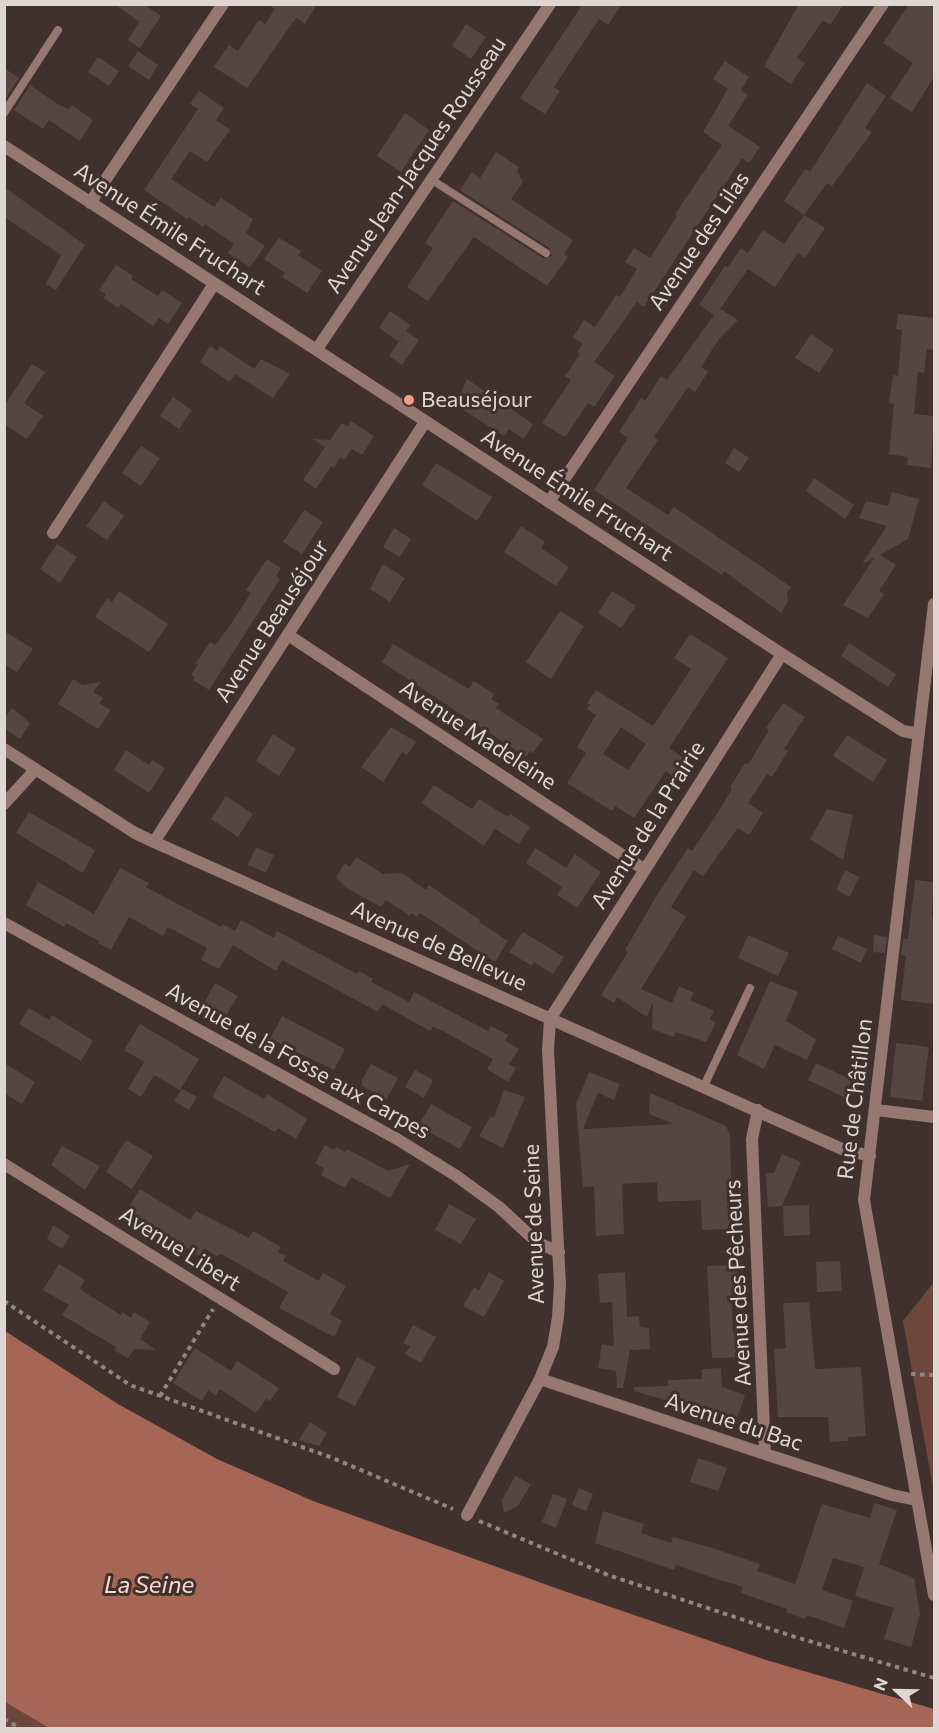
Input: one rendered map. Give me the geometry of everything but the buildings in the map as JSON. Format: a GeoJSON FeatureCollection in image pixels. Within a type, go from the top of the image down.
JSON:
{"type":"FeatureCollection","features":[{"type":"Feature","properties":{"kind":"street"},"geometry":{"type":"LineString","coordinates":[[90,203],[223,4]]}},
{"type":"Feature","properties":{"kind":"street","name":"Avenue Jean-Jacques Rousseau"},"geometry":{"type":"LineString","coordinates":[[318,349],[550,4]]}},
{"type":"Feature","properties":{"kind":"street","name":"Avenue des Lilas"},"geometry":{"type":"LineString","coordinates":[[549,501],[883,4]]}},
{"type":"Feature","properties":{"kind":"street","name":"Avenue Émile Fruchart"},"geometry":{"type":"LineString","coordinates":[[4,146],[782,654],[903,731],[919,734]]}},
{"type":"Feature","properties":{"kind":"street"},"geometry":{"type":"LineString","coordinates":[[53,533],[214,284]]}},
{"type":"Feature","properties":{"kind":"street","name":"Avenue Beauséjour"},"geometry":{"type":"LineString","coordinates":[[154,842],[425,422]]}},
{"type":"Feature","properties":{"kind":"street","name":"Rue de Châtillon"},"geometry":{"type":"LineString","coordinates":[[934,604],[864,1200],[934,1595]]}},
{"type":"Feature","properties":{"kind":"street","name":"Avenue Madeleine"},"geometry":{"type":"LineString","coordinates":[[288,634],[645,870]]}},
{"type":"Feature","properties":{"kind":"street","name":"Avenue de la Prairie"},"geometry":{"type":"LineString","coordinates":[[550,1019],[782,654]]}},
{"type":"Feature","properties":{"kind":"street","name":"Avenue de Bellevue"},"geometry":{"type":"LineString","coordinates":[[4,749],[154,842],[842,1149],[870,1156]]}},
{"type":"Feature","properties":{"kind":"street"},"geometry":{"type":"LineString","coordinates":[[4,804],[35,770]]}},
{"type":"Feature","properties":{"kind":"street","name":"Avenue de la Fosse aux Carpes"},"geometry":{"type":"LineString","coordinates":[[4,923],[397,1139],[455,1175],[499,1207],[538,1243],[559,1251]]}},
{"type":"Feature","properties":{"kind":"street","name":"Avenue de Seine"},"geometry":{"type":"LineString","coordinates":[[467,1515],[540,1378],[553,1347],[558,1317],[559,1251],[548,1050],[550,1019]]}},
{"type":"Feature","properties":{"kind":"street","name":"Avenue des Pêcheurs"},"geometry":{"type":"LineString","coordinates":[[758,1110],[752,1139],[765,1454]]}},
{"type":"Feature","properties":{"kind":"street"},"geometry":{"type":"LineString","coordinates":[[876,1110],[934,1117]]}},
{"type":"Feature","properties":{"kind":"street","name":"Avenue Libert"},"geometry":{"type":"LineString","coordinates":[[4,1164],[334,1369]]}},
{"type":"Feature","properties":{"kind":"street","name":"Avenue du Bac"},"geometry":{"type":"LineString","coordinates":[[540,1378],[765,1454],[892,1495],[916,1500]]}},
{"type":"Feature","properties":{"kind":"lane"},"geometry":{"type":"LineString","coordinates":[[4,113],[58,30]]}},
{"type":"Feature","properties":{"kind":"lane"},"geometry":{"type":"LineString","coordinates":[[432,180],[546,253]]}},
{"type":"Feature","properties":{"kind":"lane"},"geometry":{"type":"LineString","coordinates":[[704,1086],[750,988]]}},
{"type":"Feature","properties":{"kind":"path"},"geometry":{"type":"LineString","coordinates":[[160,1396],[220,1298]]}},
{"type":"Feature","properties":{"kind":"path"},"geometry":{"type":"LineString","coordinates":[[895,1374],[934,1375]]}},
{"type":"Feature","properties":{"kind":"path"},"geometry":{"type":"LineString","coordinates":[[4,1719],[20,1728]]}},
{"type":"Feature","properties":{"kind":"shaded area"},"geometry":{"type":"Polygon","coordinates":[[[934,1282],[934,1493],[903,1321],[934,1282]]]}},
{"type":"Feature","properties":{"kind":"shaded area"},"geometry":{"type":"Polygon","coordinates":[[[5,1702],[49,1728],[5,1728],[5,1702]]]}},
{"type":"Feature","properties":{"kind":"water","name":"La Seine"},"geometry":{"type":"Polygon","coordinates":[[[5,1331],[118,1404],[217,1459],[313,1501],[766,1660],[934,1709],[934,1728],[49,1728],[5,1702],[5,1331]]]}},
{"type":"Feature","properties":{"kind":"place","name":"Beauséjour"},"geometry":{"type":"Point","coordinates":[409,400]}}]}
